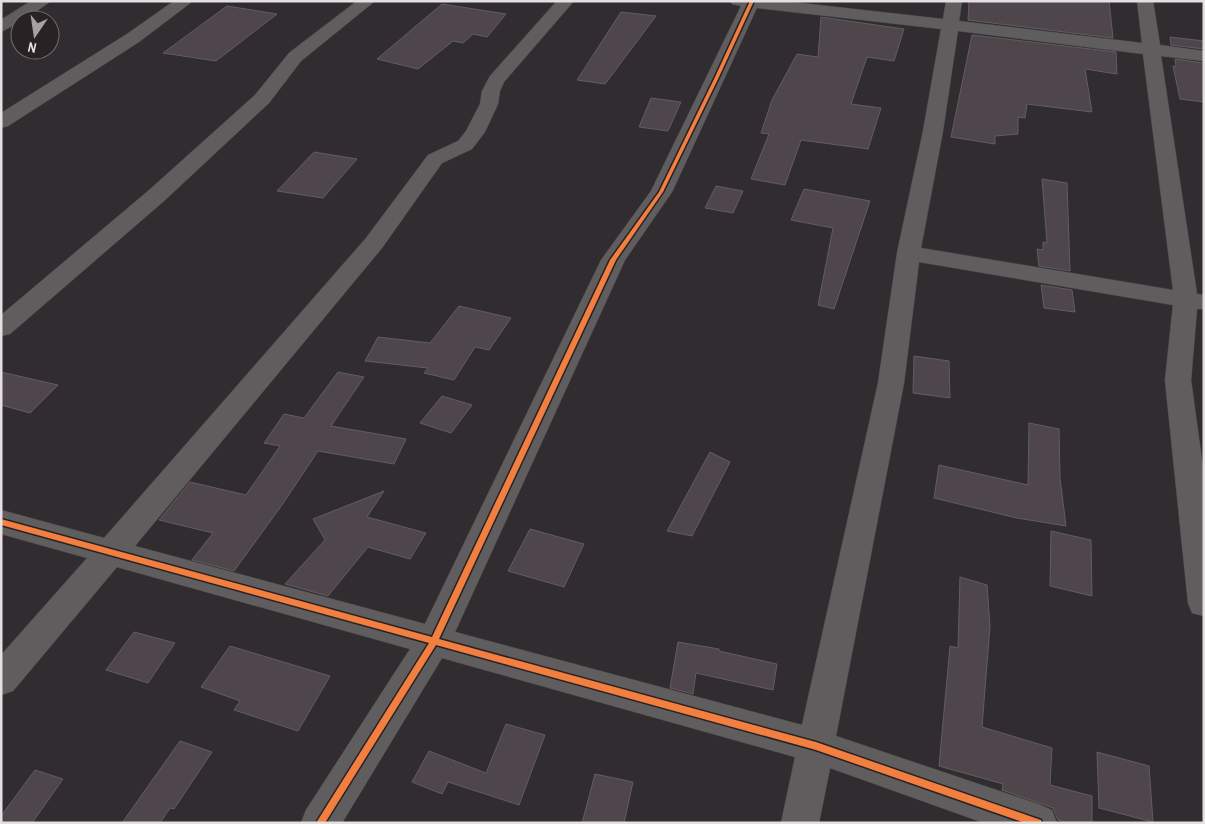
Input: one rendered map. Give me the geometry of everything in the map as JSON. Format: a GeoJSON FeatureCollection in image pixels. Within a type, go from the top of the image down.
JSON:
{"type":"FeatureCollection","features":[{"type":"Feature","properties":{"kind":"street"},"geometry":{"type":"LineString","coordinates":[[1,27],[43,1]]}},
{"type":"Feature","properties":{"kind":"street"},"geometry":{"type":"LineString","coordinates":[[1,122],[133,38],[185,1]]}},
{"type":"Feature","properties":{"kind":"street"},"geometry":{"type":"LineString","coordinates":[[1,328],[156,196],[262,99],[295,57],[367,1]]}},
{"type":"Feature","properties":{"kind":"street"},"geometry":{"type":"LineString","coordinates":[[1,680],[112,553],[368,250],[435,159],[465,145],[475,132],[489,104],[491,91],[496,80],[566,1]]}},
{"type":"Feature","properties":{"kind":"street"},"geometry":{"type":"LineString","coordinates":[[1145,1],[1151,49],[1195,301],[1178,380],[1204,603]]}},
{"type":"Feature","properties":{"kind":"street"},"geometry":{"type":"LineString","coordinates":[[320,823],[434,641],[613,260],[661,192],[717,77],[747,2],[952,13],[1151,49],[1204,56]]}},
{"type":"Feature","properties":{"kind":"street"},"geometry":{"type":"LineString","coordinates":[[800,823],[892,383],[908,253],[933,131],[952,13]]}},
{"type":"Feature","properties":{"kind":"street"},"geometry":{"type":"LineString","coordinates":[[908,253],[1195,301]]}},
{"type":"Feature","properties":{"kind":"street"},"geometry":{"type":"LineString","coordinates":[[1,522],[816,746],[1038,823]]}},
{"type":"Feature","properties":{"kind":"building"},"geometry":{"type":"Polygon","coordinates":[[[969,1],[1109,1],[1113,38],[968,20],[969,1]]]}},
{"type":"Feature","properties":{"kind":"building"},"geometry":{"type":"Polygon","coordinates":[[[442,4],[506,14],[487,37],[473,34],[463,43],[453,41],[418,69],[377,59],[442,4]]]}},
{"type":"Feature","properties":{"kind":"building"},"geometry":{"type":"Polygon","coordinates":[[[227,6],[277,14],[216,61],[163,53],[227,6]]]}},
{"type":"Feature","properties":{"kind":"building"},"geometry":{"type":"Polygon","coordinates":[[[621,12],[656,16],[605,84],[577,80],[621,12]]]}},
{"type":"Feature","properties":{"kind":"building"},"geometry":{"type":"Polygon","coordinates":[[[821,17],[904,29],[894,61],[867,57],[851,104],[881,108],[868,149],[801,140],[785,185],[751,179],[769,134],[761,133],[772,100],[797,54],[818,57],[821,17]]]}},
{"type":"Feature","properties":{"kind":"building"},"geometry":{"type":"Polygon","coordinates":[[[972,35],[1116,52],[1117,74],[1085,69],[1092,112],[1027,104],[1025,118],[1018,117],[1018,134],[995,136],[995,144],[951,137],[972,35]]]}},
{"type":"Feature","properties":{"kind":"building"},"geometry":{"type":"Polygon","coordinates":[[[1170,37],[1204,41],[1204,49],[1171,45],[1170,37]]]}},
{"type":"Feature","properties":{"kind":"building"},"geometry":{"type":"Polygon","coordinates":[[[1175,59],[1204,63],[1204,102],[1180,99],[1173,66],[1176,67],[1175,59]]]}},
{"type":"Feature","properties":{"kind":"building"},"geometry":{"type":"Polygon","coordinates":[[[651,98],[681,102],[668,131],[639,127],[651,98]]]}},
{"type":"Feature","properties":{"kind":"building"},"geometry":{"type":"Polygon","coordinates":[[[314,152],[357,159],[323,198],[277,191],[314,152]]]}},
{"type":"Feature","properties":{"kind":"building"},"geometry":{"type":"Polygon","coordinates":[[[1042,179],[1067,183],[1070,271],[1039,266],[1037,249],[1043,250],[1043,242],[1047,243],[1042,179]]]}},
{"type":"Feature","properties":{"kind":"building"},"geometry":{"type":"Polygon","coordinates":[[[716,186],[743,191],[733,213],[705,208],[716,186]]]}},
{"type":"Feature","properties":{"kind":"building"},"geometry":{"type":"Polygon","coordinates":[[[804,189],[870,201],[834,309],[818,305],[833,228],[791,220],[804,189]]]}},
{"type":"Feature","properties":{"kind":"building"},"geometry":{"type":"Polygon","coordinates":[[[1041,285],[1072,290],[1075,312],[1044,308],[1041,285]]]}},
{"type":"Feature","properties":{"kind":"building"},"geometry":{"type":"Polygon","coordinates":[[[459,306],[511,318],[489,350],[475,347],[454,380],[424,373],[428,368],[365,361],[378,337],[430,343],[459,306]]]}},
{"type":"Feature","properties":{"kind":"building"},"geometry":{"type":"Polygon","coordinates":[[[914,356],[949,361],[950,398],[913,393],[914,356]]]}},
{"type":"Feature","properties":{"kind":"building"},"geometry":{"type":"Polygon","coordinates":[[[1,372],[58,385],[30,413],[1,405],[1,372]]]}},
{"type":"Feature","properties":{"kind":"building"},"geometry":{"type":"Polygon","coordinates":[[[338,372],[364,377],[331,426],[406,439],[394,464],[318,451],[234,571],[192,560],[213,533],[159,520],[190,482],[246,495],[280,446],[264,443],[284,414],[304,418],[338,372]]]}},
{"type":"Feature","properties":{"kind":"building"},"geometry":{"type":"Polygon","coordinates":[[[442,396],[472,405],[451,433],[420,423],[442,396]]]}},
{"type":"Feature","properties":{"kind":"building"},"geometry":{"type":"Polygon","coordinates":[[[1029,423],[1059,429],[1060,478],[1066,526],[1017,518],[934,498],[939,465],[1028,485],[1029,423]]]}},
{"type":"Feature","properties":{"kind":"building"},"geometry":{"type":"Polygon","coordinates":[[[710,452],[730,462],[692,536],[667,531],[710,452]]]}},
{"type":"Feature","properties":{"kind":"building"},"geometry":{"type":"Polygon","coordinates":[[[384,491],[367,517],[426,533],[410,559],[368,547],[328,596],[285,584],[325,540],[313,519],[384,491]]]}},
{"type":"Feature","properties":{"kind":"building"},"geometry":{"type":"Polygon","coordinates":[[[530,529],[584,544],[564,587],[508,571],[530,529]]]}},
{"type":"Feature","properties":{"kind":"building"},"geometry":{"type":"Polygon","coordinates":[[[1051,531],[1091,540],[1092,596],[1050,586],[1051,531]]]}},
{"type":"Feature","properties":{"kind":"building"},"geometry":{"type":"Polygon","coordinates":[[[960,577],[987,585],[990,626],[982,727],[1052,748],[1050,785],[1092,796],[1092,823],[1068,823],[1058,820],[1053,808],[1002,790],[1003,784],[939,766],[950,646],[958,648],[960,577]]]}},
{"type":"Feature","properties":{"kind":"building"},"geometry":{"type":"Polygon","coordinates":[[[134,632],[175,643],[148,683],[106,670],[134,632]]]}},
{"type":"Feature","properties":{"kind":"building"},"geometry":{"type":"Polygon","coordinates":[[[678,642],[719,649],[719,651],[777,664],[773,690],[696,673],[693,694],[670,688],[678,642]]]}},
{"type":"Feature","properties":{"kind":"building"},"geometry":{"type":"Polygon","coordinates":[[[230,646],[330,676],[298,731],[234,710],[240,701],[201,687],[230,646]]]}},
{"type":"Feature","properties":{"kind":"building"},"geometry":{"type":"Polygon","coordinates":[[[506,724],[545,735],[519,805],[448,782],[442,794],[412,782],[429,751],[486,773],[506,724]]]}},
{"type":"Feature","properties":{"kind":"building"},"geometry":{"type":"Polygon","coordinates":[[[180,741],[212,752],[174,809],[170,808],[160,823],[122,823],[180,741]]]}},
{"type":"Feature","properties":{"kind":"building"},"geometry":{"type":"Polygon","coordinates":[[[1097,752],[1149,766],[1153,822],[1099,808],[1097,752]]]}},
{"type":"Feature","properties":{"kind":"building"},"geometry":{"type":"Polygon","coordinates":[[[35,770],[63,779],[32,823],[1,823],[1,816],[35,770]]]}},
{"type":"Feature","properties":{"kind":"building"},"geometry":{"type":"Polygon","coordinates":[[[595,774],[633,782],[624,823],[582,823],[595,774]]]}},
{"type":"Feature","properties":{"kind":"cycle path"},"geometry":{"type":"LineString","coordinates":[[320,823],[434,641],[613,260],[661,192],[752,1]]}},
{"type":"Feature","properties":{"kind":"cycle path"},"geometry":{"type":"LineString","coordinates":[[1,522],[816,746],[1038,823]]}}]}
